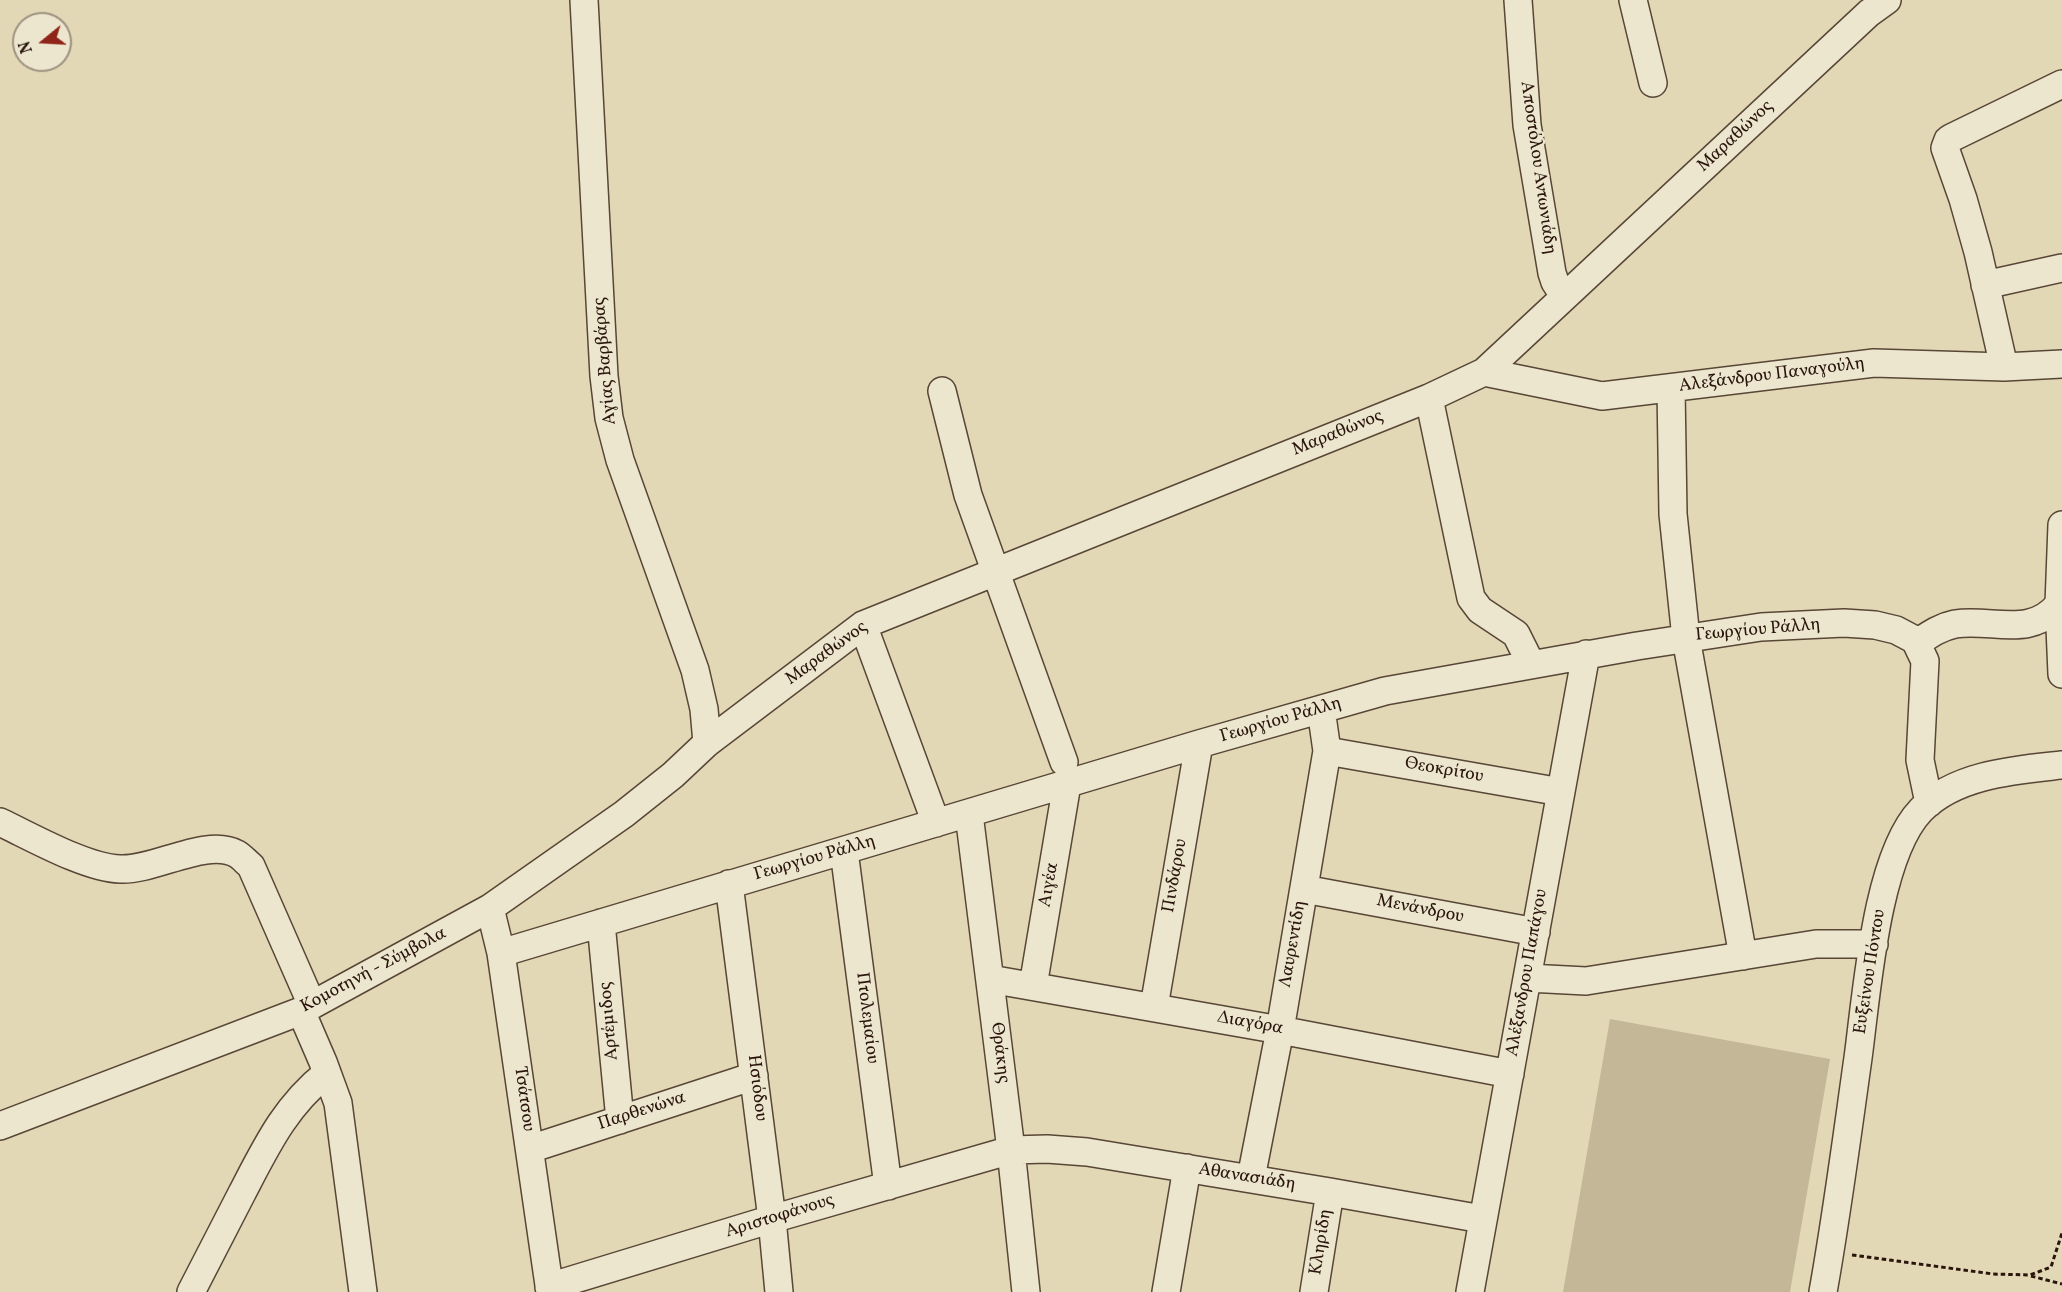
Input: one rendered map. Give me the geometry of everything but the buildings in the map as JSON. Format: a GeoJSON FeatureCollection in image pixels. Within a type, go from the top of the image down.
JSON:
{"type":"FeatureCollection","features":[{"type":"Feature","properties":{"kind":"street","name":"Αγίας Βαρβάρας"},"geometry":{"type":"LineString","coordinates":[[584,0],[604,376],[609,418],[620,460],[695,670],[704,709],[707,743]]}},
{"type":"Feature","properties":{"kind":"street","name":"Αποστόλου Αντωνιάδη"},"geometry":{"type":"LineString","coordinates":[[1518,0],[1527,125],[1552,273],[1564,296]]}},
{"type":"Feature","properties":{"kind":"street"},"geometry":{"type":"LineString","coordinates":[[1633,0],[1653,83]]}},
{"type":"Feature","properties":{"kind":"street","name":"Μαραθώνος"},"geometry":{"type":"LineString","coordinates":[[707,743],[863,625],[1430,398],[1484,372],[1874,4]]}},
{"type":"Feature","properties":{"kind":"street"},"geometry":{"type":"LineString","coordinates":[[2004,367],[1963,199],[1946,152],[1946,144],[1952,138],[2062,84]]}},
{"type":"Feature","properties":{"kind":"street"},"geometry":{"type":"LineString","coordinates":[[1984,285],[2062,268]]}},
{"type":"Feature","properties":{"kind":"street","name":"Αλεξάνδρου Παναγούλη"},"geometry":{"type":"LineString","coordinates":[[1484,372],[1602,396],[1874,363],[2004,367],[2062,364]]}},
{"type":"Feature","properties":{"kind":"street"},"geometry":{"type":"LineString","coordinates":[[1671,388],[1673,514],[1686,638],[1743,956]]}},
{"type":"Feature","properties":{"kind":"street"},"geometry":{"type":"LineString","coordinates":[[942,391],[968,495],[1066,773]]}},
{"type":"Feature","properties":{"kind":"street"},"geometry":{"type":"LineString","coordinates":[[1430,398],[1471,598],[1480,610],[1516,634],[1531,664]]}},
{"type":"Feature","properties":{"kind":"street"},"geometry":{"type":"LineString","coordinates":[[2062,525],[2060,604],[2062,667]]}},
{"type":"Feature","properties":{"kind":"street"},"geometry":{"type":"LineString","coordinates":[[1929,803],[1920,760],[1926,671],[1917,643],[1935,631],[1957,624],[2023,625],[2048,616],[2060,604]]}},
{"type":"Feature","properties":{"kind":"street","name":"Γεωργίου Ράλλη"},"geometry":{"type":"LineString","coordinates":[[501,953],[969,814],[1066,773],[1199,744],[1385,691],[1586,654],[1761,627],[1844,623],[1891,628],[1907,634],[1917,643]]}},
{"type":"Feature","properties":{"kind":"street"},"geometry":{"type":"LineString","coordinates":[[863,625],[936,823]]}},
{"type":"Feature","properties":{"kind":"street"},"geometry":{"type":"LineString","coordinates":[[2023,625],[2062,667]]}},
{"type":"Feature","properties":{"kind":"street","name":"Αλέξανδρου Παπάγου"},"geometry":{"type":"LineString","coordinates":[[1470,1292],[1586,654]]}},
{"type":"Feature","properties":{"kind":"street","name":"Λαυρεντίδη"},"geometry":{"type":"LineString","coordinates":[[1251,1178],[1280,1029],[1327,751],[1322,709]]}},
{"type":"Feature","properties":{"kind":"street","name":"Κομοτηνή - Σύμβολα"},"geometry":{"type":"LineString","coordinates":[[0,1126],[307,1008],[490,908],[624,814],[707,743]]}},
{"type":"Feature","properties":{"kind":"street","name":"Πινδάρου"},"geometry":{"type":"LineString","coordinates":[[1154,1007],[1199,744]]}},
{"type":"Feature","properties":{"kind":"street","name":"Θεοκρίτου"},"geometry":{"type":"LineString","coordinates":[[1327,751],[1561,792]]}},
{"type":"Feature","properties":{"kind":"street","name":"Ευξείνου Πόντου"},"geometry":{"type":"LineString","coordinates":[[1823,1292],[1874,944],[1885,885],[1895,854],[1909,825],[1929,803],[1956,787],[1984,778],[2062,765]]}},
{"type":"Feature","properties":{"kind":"street","name":"Αιγέα"},"geometry":{"type":"LineString","coordinates":[[1033,986],[1066,773]]}},
{"type":"Feature","properties":{"kind":"street","name":"Θράκης"},"geometry":{"type":"LineString","coordinates":[[969,814],[1011,1150],[1026,1292]]}},
{"type":"Feature","properties":{"kind":"street"},"geometry":{"type":"LineString","coordinates":[[0,822],[86,861],[117,869],[144,867],[210,849],[223,849],[237,854],[251,866],[307,1008],[338,1103],[363,1292]]}},
{"type":"Feature","properties":{"kind":"street","name":"Πτολεμαίου"},"geometry":{"type":"LineString","coordinates":[[844,851],[888,1186]]}},
{"type":"Feature","properties":{"kind":"street","name":"Ησιόδου"},"geometry":{"type":"LineString","coordinates":[[729,884],[772,1219],[779,1292]]}},
{"type":"Feature","properties":{"kind":"street","name":"Μενάνδρου"},"geometry":{"type":"LineString","coordinates":[[1304,889],[1536,932]]}},
{"type":"Feature","properties":{"kind":"street","name":"Τσάτσου"},"geometry":{"type":"LineString","coordinates":[[490,908],[501,953],[550,1290]]}},
{"type":"Feature","properties":{"kind":"street","name":"Αρτέμιδος"},"geometry":{"type":"LineString","coordinates":[[601,923],[620,1120]]}},
{"type":"Feature","properties":{"kind":"street"},"geometry":{"type":"LineString","coordinates":[[1528,978],[1586,981],[1823,943],[1874,944]]}},
{"type":"Feature","properties":{"kind":"street","name":"Διαγόρα"},"geometry":{"type":"LineString","coordinates":[[990,979],[1280,1029],[1510,1074]]}},
{"type":"Feature","properties":{"kind":"street"},"geometry":{"type":"LineString","coordinates":[[191,1292],[271,1136],[308,1088],[327,1073]]}},
{"type":"Feature","properties":{"kind":"street","name":"Παρθενώνα"},"geometry":{"type":"LineString","coordinates":[[530,1149],[754,1076]]}},
{"type":"Feature","properties":{"kind":"street","name":"Αθανασιάδη"},"geometry":{"type":"LineString","coordinates":[[1011,1150],[1047,1149],[1087,1152],[1482,1219]]}},
{"type":"Feature","properties":{"kind":"street","name":"Αριστοφάνους"},"geometry":{"type":"LineString","coordinates":[[550,1290],[772,1219],[1011,1150]]}},
{"type":"Feature","properties":{"kind":"street"},"geometry":{"type":"LineString","coordinates":[[1166,1292],[1187,1168]]}},
{"type":"Feature","properties":{"kind":"street","name":"Κληρίδη"},"geometry":{"type":"LineString","coordinates":[[1314,1292],[1330,1192]]}},
{"type":"Feature","properties":{"kind":"path"},"geometry":{"type":"LineString","coordinates":[[2030,1275],[2051,1267],[2062,1233]]}},
{"type":"Feature","properties":{"kind":"path"},"geometry":{"type":"LineString","coordinates":[[1830,1252],[1993,1274],[2030,1275],[2062,1284]]}},
{"type":"Feature","properties":{"kind":"shaded area"},"geometry":{"type":"Polygon","coordinates":[[[1610,1019],[1830,1059],[1790,1292],[1563,1292],[1610,1019]]]}}]}
